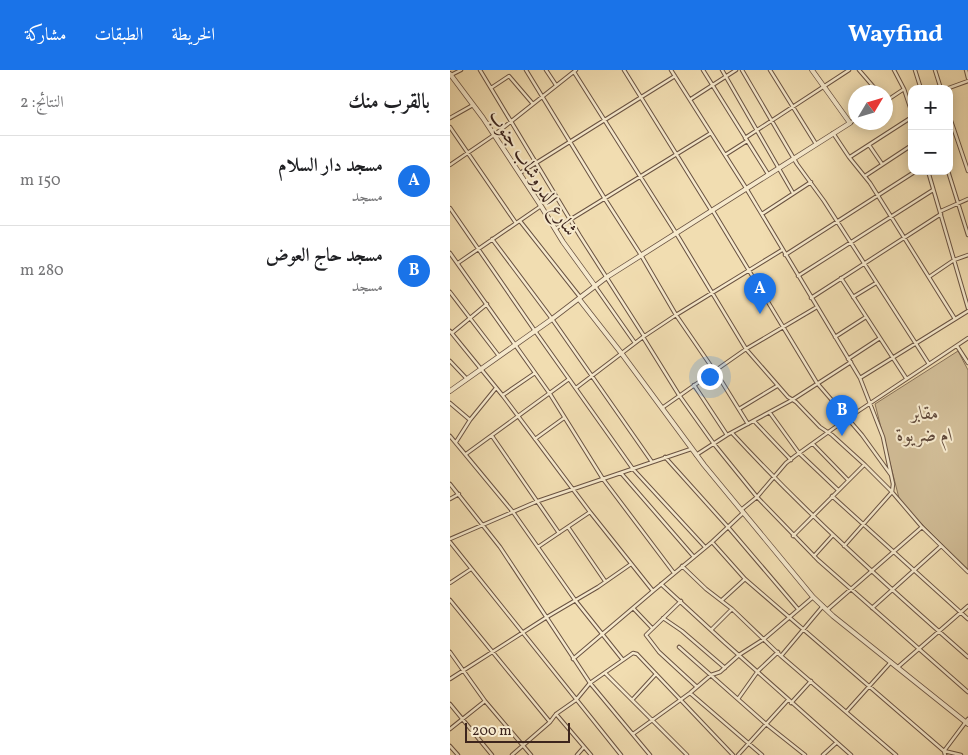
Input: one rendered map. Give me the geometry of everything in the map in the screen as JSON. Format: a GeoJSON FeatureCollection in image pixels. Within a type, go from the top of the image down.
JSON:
{"type":"FeatureCollection","features":[{"type":"Feature","properties":{"kind":"street"},"geometry":{"type":"LineString","coordinates":[[450,75],[460,70]]}},
{"type":"Feature","properties":{"kind":"street"},"geometry":{"type":"LineString","coordinates":[[480,70],[643,337],[714,444],[792,536],[851,591],[968,692]]}},
{"type":"Feature","properties":{"kind":"street"},"geometry":{"type":"LineString","coordinates":[[526,70],[676,315],[748,424]]}},
{"type":"Feature","properties":{"kind":"street"},"geometry":{"type":"LineString","coordinates":[[546,70],[556,85]]}},
{"type":"Feature","properties":{"kind":"street"},"geometry":{"type":"LineString","coordinates":[[624,70],[817,383],[864,438],[892,477]]}},
{"type":"Feature","properties":{"kind":"street"},"geometry":{"type":"LineString","coordinates":[[671,70],[746,188],[851,362],[860,378],[883,437],[892,477],[892,492],[844,546]]}},
{"type":"Feature","properties":{"kind":"street"},"geometry":{"type":"LineString","coordinates":[[703,70],[768,174]]}},
{"type":"Feature","properties":{"kind":"street"},"geometry":{"type":"LineString","coordinates":[[722,70],[793,193]]}},
{"type":"Feature","properties":{"kind":"street"},"geometry":{"type":"LineString","coordinates":[[690,99],[736,70]]}},
{"type":"Feature","properties":{"kind":"street"},"geometry":{"type":"LineString","coordinates":[[742,70],[794,158],[929,364]]}},
{"type":"Feature","properties":{"kind":"street"},"geometry":{"type":"LineString","coordinates":[[770,70],[816,144]]}},
{"type":"Feature","properties":{"kind":"street"},"geometry":{"type":"LineString","coordinates":[[812,70],[848,120]]}},
{"type":"Feature","properties":{"kind":"street"},"geometry":{"type":"LineString","coordinates":[[725,155],[746,140],[756,130],[850,70]]}},
{"type":"Feature","properties":{"kind":"street"},"geometry":{"type":"LineString","coordinates":[[859,70],[872,85]]}},
{"type":"Feature","properties":{"kind":"street"},"geometry":{"type":"LineString","coordinates":[[894,70],[908,98]]}},
{"type":"Feature","properties":{"kind":"street"},"geometry":{"type":"LineString","coordinates":[[915,70],[920,85]]}},
{"type":"Feature","properties":{"kind":"street"},"geometry":{"type":"LineString","coordinates":[[935,70],[940,85]]}},
{"type":"Feature","properties":{"kind":"street"},"geometry":{"type":"LineString","coordinates":[[953,86],[968,79],[966,70]]}},
{"type":"Feature","properties":{"kind":"street"},"geometry":{"type":"LineString","coordinates":[[450,165],[512,122],[575,71],[746,349],[777,386],[828,433],[832,434],[892,492],[922,527],[968,572]]}},
{"type":"Feature","properties":{"kind":"street","name":"شارع الدروشاب جنوب"},"geometry":{"type":"LineString","coordinates":[[450,75],[494,135],[554,229],[595,286]]}},
{"type":"Feature","properties":{"kind":"street"},"geometry":{"type":"LineString","coordinates":[[491,88],[509,76],[533,104]]}},
{"type":"Feature","properties":{"kind":"street"},"geometry":{"type":"LineString","coordinates":[[519,173],[569,140],[675,76]]}},
{"type":"Feature","properties":{"kind":"street"},"geometry":{"type":"LineString","coordinates":[[893,96],[904,89]]}},
{"type":"Feature","properties":{"kind":"street"},"geometry":{"type":"LineString","coordinates":[[450,118],[473,105]]}},
{"type":"Feature","properties":{"kind":"street"},"geometry":{"type":"LineString","coordinates":[[849,157],[908,118]]}},
{"type":"Feature","properties":{"kind":"street"},"geometry":{"type":"LineString","coordinates":[[450,384],[452,390],[535,332],[607,277],[848,124]]}},
{"type":"Feature","properties":{"kind":"street"},"geometry":{"type":"LineString","coordinates":[[450,127],[518,222],[622,354],[691,449],[813,597],[898,668],[967,722],[944,751]]}},
{"type":"Feature","properties":{"kind":"street"},"geometry":{"type":"LineString","coordinates":[[953,127],[968,171]]}},
{"type":"Feature","properties":{"kind":"street"},"geometry":{"type":"LineString","coordinates":[[554,229],[711,133]]}},
{"type":"Feature","properties":{"kind":"street"},"geometry":{"type":"LineString","coordinates":[[833,133],[865,176],[955,319]]}},
{"type":"Feature","properties":{"kind":"street"},"geometry":{"type":"LineString","coordinates":[[869,145],[882,165]]}},
{"type":"Feature","properties":{"kind":"street"},"geometry":{"type":"LineString","coordinates":[[865,176],[908,148]]}},
{"type":"Feature","properties":{"kind":"street"},"geometry":{"type":"LineString","coordinates":[[785,255],[910,175]]}},
{"type":"Feature","properties":{"kind":"street"},"geometry":{"type":"LineString","coordinates":[[860,378],[968,309],[929,175]]}},
{"type":"Feature","properties":{"kind":"street"},"geometry":{"type":"LineString","coordinates":[[949,175],[968,235]]}},
{"type":"Feature","properties":{"kind":"street"},"geometry":{"type":"LineString","coordinates":[[762,214],[811,182]]}},
{"type":"Feature","properties":{"kind":"street"},"geometry":{"type":"LineString","coordinates":[[798,276],[933,190]]}},
{"type":"Feature","properties":{"kind":"street"},"geometry":{"type":"LineString","coordinates":[[811,298],[941,212],[968,199]]}},
{"type":"Feature","properties":{"kind":"street"},"geometry":{"type":"LineString","coordinates":[[458,263],[541,206]]}},
{"type":"Feature","properties":{"kind":"street"},"geometry":{"type":"LineString","coordinates":[[450,208],[535,332],[633,469],[705,547]]}},
{"type":"Feature","properties":{"kind":"street"},"geometry":{"type":"LineString","coordinates":[[492,239],[593,376],[652,462]]}},
{"type":"Feature","properties":{"kind":"street"},"geometry":{"type":"LineString","coordinates":[[576,388],[643,337],[712,292],[782,250]]}},
{"type":"Feature","properties":{"kind":"street"},"geometry":{"type":"LineString","coordinates":[[450,253],[550,394],[603,479],[674,573]]}},
{"type":"Feature","properties":{"kind":"street"},"geometry":{"type":"LineString","coordinates":[[930,278],[954,260],[968,255]]}},
{"type":"Feature","properties":{"kind":"street"},"geometry":{"type":"LineString","coordinates":[[841,278],[906,378]]}},
{"type":"Feature","properties":{"kind":"street"},"geometry":{"type":"LineString","coordinates":[[853,297],[876,283]]}},
{"type":"Feature","properties":{"kind":"street"},"geometry":{"type":"LineString","coordinates":[[595,286],[635,343]]}},
{"type":"Feature","properties":{"kind":"street"},"geometry":{"type":"LineString","coordinates":[[450,292],[499,356]]}},
{"type":"Feature","properties":{"kind":"street"},"geometry":{"type":"LineString","coordinates":[[487,304],[451,332],[482,369],[573,490],[653,591]]}},
{"type":"Feature","properties":{"kind":"street"},"geometry":{"type":"LineString","coordinates":[[662,408],[746,349],[817,307]]}},
{"type":"Feature","properties":{"kind":"street"},"geometry":{"type":"LineString","coordinates":[[835,336],[866,317]]}},
{"type":"Feature","properties":{"kind":"street"},"geometry":{"type":"LineString","coordinates":[[848,359],[880,338]]}},
{"type":"Feature","properties":{"kind":"street"},"geometry":{"type":"LineString","coordinates":[[573,659],[712,542],[791,460],[906,378],[968,338]]}},
{"type":"Feature","properties":{"kind":"street"},"geometry":{"type":"LineString","coordinates":[[957,346],[968,363]]}},
{"type":"Feature","properties":{"kind":"street"},"geometry":{"type":"LineString","coordinates":[[450,361],[467,379]]}},
{"type":"Feature","properties":{"kind":"street"},"geometry":{"type":"LineString","coordinates":[[696,455],[792,400],[851,362]]}},
{"type":"Feature","properties":{"kind":"street"},"geometry":{"type":"LineString","coordinates":[[502,396],[535,373]]}},
{"type":"Feature","properties":{"kind":"street"},"geometry":{"type":"LineString","coordinates":[[466,454],[570,379]]}},
{"type":"Feature","properties":{"kind":"street"},"geometry":{"type":"LineString","coordinates":[[694,385],[727,436]]}},
{"type":"Feature","properties":{"kind":"street"},"geometry":{"type":"LineString","coordinates":[[739,409],[777,386]]}},
{"type":"Feature","properties":{"kind":"street"},"geometry":{"type":"LineString","coordinates":[[456,442],[470,420],[496,388]]}},
{"type":"Feature","properties":{"kind":"street"},"geometry":{"type":"LineString","coordinates":[[450,403],[470,420]]}},
{"type":"Feature","properties":{"kind":"street"},"geometry":{"type":"LineString","coordinates":[[770,413],[800,453],[838,490]]}},
{"type":"Feature","properties":{"kind":"street"},"geometry":{"type":"LineString","coordinates":[[535,439],[564,418]]}},
{"type":"Feature","properties":{"kind":"street"},"geometry":{"type":"LineString","coordinates":[[754,421],[791,460]]}},
{"type":"Feature","properties":{"kind":"street"},"geometry":{"type":"LineString","coordinates":[[732,433],[774,478],[871,572],[968,657]]}},
{"type":"Feature","properties":{"kind":"street"},"geometry":{"type":"LineString","coordinates":[[450,436],[513,512],[601,635],[623,660]]}},
{"type":"Feature","properties":{"kind":"street"},"geometry":{"type":"LineString","coordinates":[[492,436],[559,533]]}},
{"type":"Feature","properties":{"kind":"street"},"geometry":{"type":"LineString","coordinates":[[813,444],[848,480]]}},
{"type":"Feature","properties":{"kind":"street"},"geometry":{"type":"LineString","coordinates":[[621,755],[470,569],[450,541],[483,524],[538,501],[691,449]]}},
{"type":"Feature","properties":{"kind":"street"},"geometry":{"type":"LineString","coordinates":[[665,457],[728,526],[798,609]]}},
{"type":"Feature","properties":{"kind":"street"},"geometry":{"type":"LineString","coordinates":[[792,536],[864,465]]}},
{"type":"Feature","properties":{"kind":"street"},"geometry":{"type":"LineString","coordinates":[[621,473],[694,557]]}},
{"type":"Feature","properties":{"kind":"street"},"geometry":{"type":"LineString","coordinates":[[450,484],[483,524],[547,617],[590,684],[650,755]]}},
{"type":"Feature","properties":{"kind":"street"},"geometry":{"type":"LineString","coordinates":[[450,499],[458,494]]}},
{"type":"Feature","properties":{"kind":"street"},"geometry":{"type":"LineString","coordinates":[[832,496],[968,619]]}},
{"type":"Feature","properties":{"kind":"street"},"geometry":{"type":"LineString","coordinates":[[538,547],[590,512]]}},
{"type":"Feature","properties":{"kind":"street"},"geometry":{"type":"LineString","coordinates":[[568,527],[605,581]]}},
{"type":"Feature","properties":{"kind":"street"},"geometry":{"type":"LineString","coordinates":[[827,610],[922,527]]}},
{"type":"Feature","properties":{"kind":"street"},"geometry":{"type":"LineString","coordinates":[[814,557],[833,535]]}},
{"type":"Feature","properties":{"kind":"street"},"geometry":{"type":"LineString","coordinates":[[712,542],[745,579],[944,751],[946,755]]}},
{"type":"Feature","properties":{"kind":"street"},"geometry":{"type":"LineString","coordinates":[[872,608],[941,546]]}},
{"type":"Feature","properties":{"kind":"street"},"geometry":{"type":"LineString","coordinates":[[450,679],[598,587],[631,564]]}},
{"type":"Feature","properties":{"kind":"street"},"geometry":{"type":"LineString","coordinates":[[682,566],[706,589],[732,609],[781,656],[896,755]]}},
{"type":"Feature","properties":{"kind":"street"},"geometry":{"type":"LineString","coordinates":[[450,583],[470,569]]}},
{"type":"Feature","properties":{"kind":"street"},"geometry":{"type":"LineString","coordinates":[[722,600],[745,579]]}},
{"type":"Feature","properties":{"kind":"street"},"geometry":{"type":"LineString","coordinates":[[661,584],[851,755]]}},
{"type":"Feature","properties":{"kind":"street"},"geometry":{"type":"LineString","coordinates":[[633,734],[690,693],[711,675],[725,668],[764,639],[813,597]]}},
{"type":"Feature","properties":{"kind":"street"},"geometry":{"type":"LineString","coordinates":[[450,600],[550,722]]}},
{"type":"Feature","properties":{"kind":"street"},"geometry":{"type":"LineString","coordinates":[[680,601],[647,633],[647,638],[659,652],[697,687]]}},
{"type":"Feature","properties":{"kind":"street"},"geometry":{"type":"LineString","coordinates":[[781,656],[823,606]]}},
{"type":"Feature","properties":{"kind":"street"},"geometry":{"type":"LineString","coordinates":[[898,668],[968,606]]}},
{"type":"Feature","properties":{"kind":"street"},"geometry":{"type":"LineString","coordinates":[[633,608],[652,628]]}},
{"type":"Feature","properties":{"kind":"street"},"geometry":{"type":"LineString","coordinates":[[711,630],[732,609]]}},
{"type":"Feature","properties":{"kind":"street"},"geometry":{"type":"LineString","coordinates":[[663,618],[682,631],[725,668]]}},
{"type":"Feature","properties":{"kind":"street"},"geometry":{"type":"LineString","coordinates":[[679,646],[766,724],[805,755]]}},
{"type":"Feature","properties":{"kind":"street"},"geometry":{"type":"LineString","coordinates":[[450,652],[486,701],[531,755]]}},
{"type":"Feature","properties":{"kind":"street"},"geometry":{"type":"LineString","coordinates":[[738,699],[758,671],[778,652]]}},
{"type":"Feature","properties":{"kind":"street"},"geometry":{"type":"LineString","coordinates":[[512,755],[550,722],[556,714],[576,700],[590,684],[633,653],[656,674],[733,755]]}},
{"type":"Feature","properties":{"kind":"street"},"geometry":{"type":"LineString","coordinates":[[846,711],[891,662]]}},
{"type":"Feature","properties":{"kind":"street"},"geometry":{"type":"LineString","coordinates":[[605,673],[687,755]]}},
{"type":"Feature","properties":{"kind":"street"},"geometry":{"type":"LineString","coordinates":[[633,700],[656,674]]}},
{"type":"Feature","properties":{"kind":"street"},"geometry":{"type":"LineString","coordinates":[[791,703],[811,681]]}},
{"type":"Feature","properties":{"kind":"street"},"geometry":{"type":"LineString","coordinates":[[690,693],[762,755]]}},
{"type":"Feature","properties":{"kind":"street"},"geometry":{"type":"LineString","coordinates":[[738,755],[788,700]]}},
{"type":"Feature","properties":{"kind":"street"},"geometry":{"type":"LineString","coordinates":[[450,729],[486,701]]}},
{"type":"Feature","properties":{"kind":"street"},"geometry":{"type":"LineString","coordinates":[[450,704],[492,755]]}},
{"type":"Feature","properties":{"kind":"street"},"geometry":{"type":"LineString","coordinates":[[556,714],[591,755]]}},
{"type":"Feature","properties":{"kind":"street"},"geometry":{"type":"LineString","coordinates":[[823,755],[836,743]]}},
{"type":"Feature","properties":{"kind":"street"},"geometry":{"type":"LineString","coordinates":[[450,746],[458,755]]}},
{"type":"Feature","properties":{"kind":"street"},"geometry":{"type":"LineString","coordinates":[[577,755],[584,747]]}},
{"type":"Feature","properties":{"kind":"street"},"geometry":{"type":"LineString","coordinates":[[944,751],[961,755]]}},
{"type":"Feature","properties":{"kind":"green space","name":"مقابر ام ضريوة"},"geometry":{"type":"Polygon","coordinates":[[[958,351],[968,370],[968,570],[900,502],[875,404],[958,351]]]}},
{"type":"Feature","properties":{"kind":"place","name":"مسجد دار السلام"},"geometry":{"type":"Point","coordinates":[760,314]}},
{"type":"Feature","properties":{"kind":"place","name":"مسجد حاج العوض"},"geometry":{"type":"Point","coordinates":[842,436]}}]}
